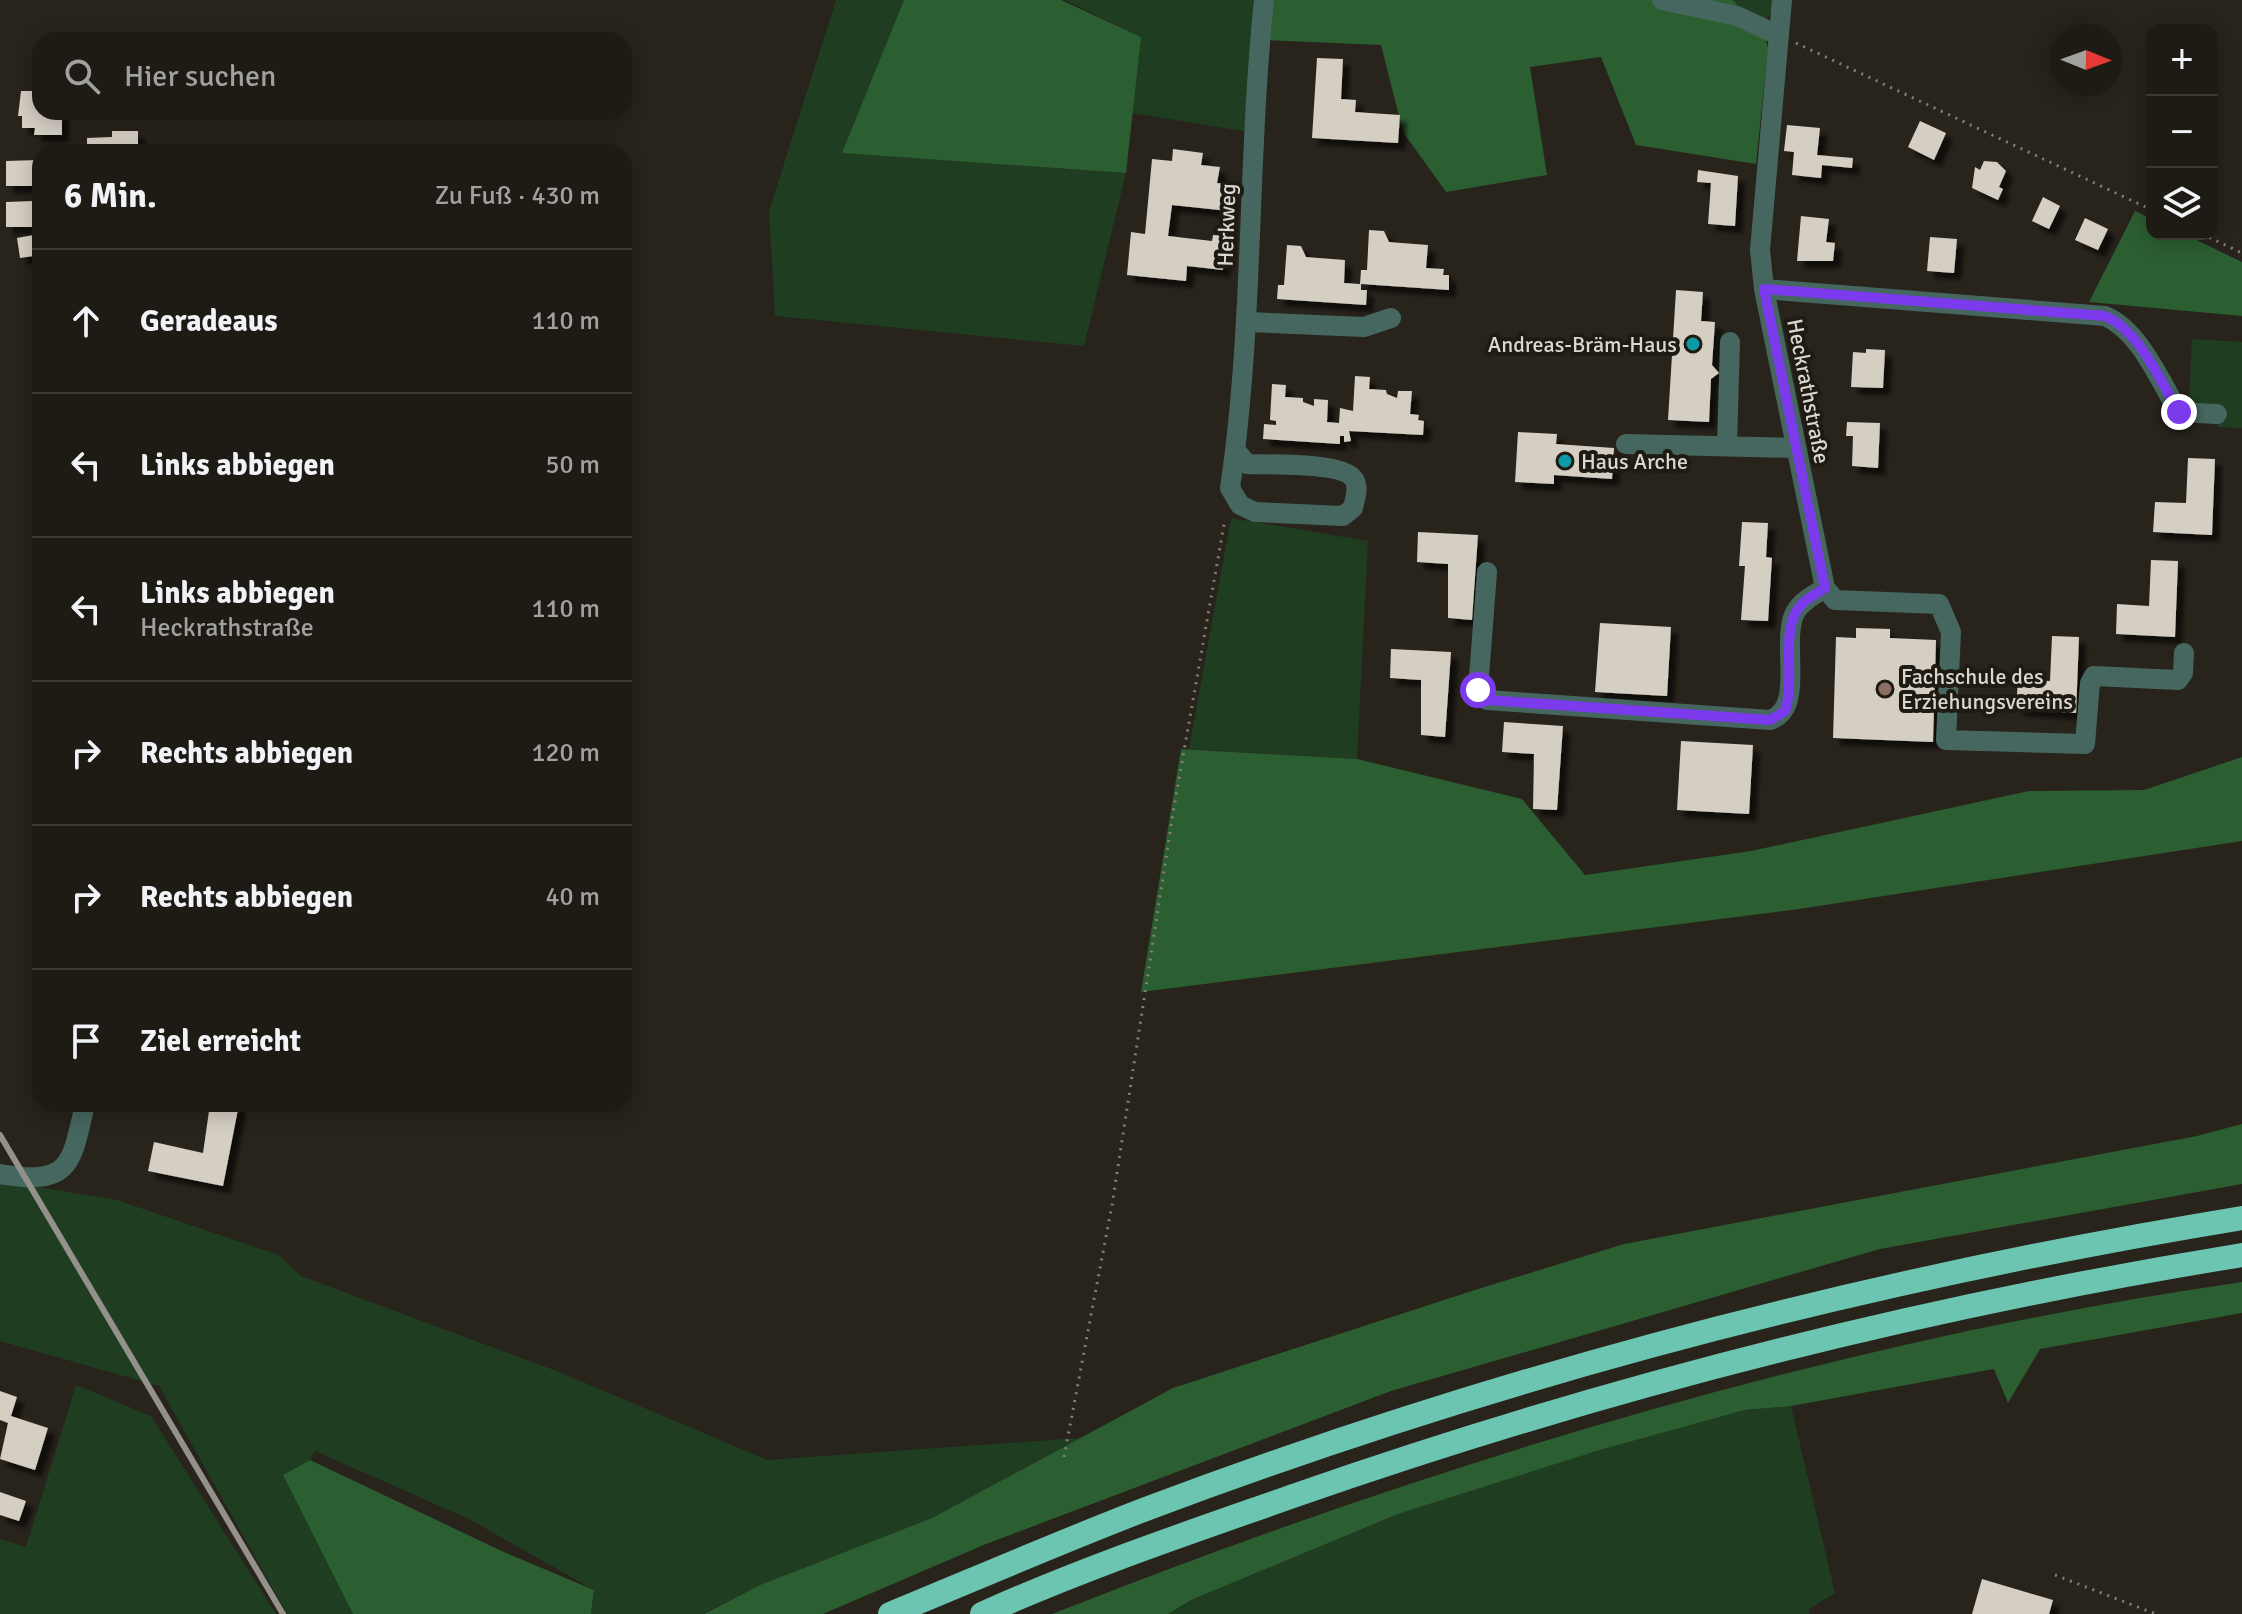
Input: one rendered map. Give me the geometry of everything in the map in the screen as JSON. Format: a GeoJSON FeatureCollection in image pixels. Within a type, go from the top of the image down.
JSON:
{"type":"FeatureCollection","features":[{"type":"Feature","properties":{"kind":"highway"},"geometry":{"type":"LineString","coordinates":[[890,1614],[1146,1509],[1366,1433],[1583,1365],[2013,1259],[2242,1218]]}},
{"type":"Feature","properties":{"kind":"highway"},"geometry":{"type":"LineString","coordinates":[[982,1614],[1181,1535],[1363,1472],[1573,1405],[1886,1326],[2155,1269],[2242,1255]]}},
{"type":"Feature","properties":{"kind":"street","name":"Herkweg"},"geometry":{"type":"LineString","coordinates":[[1230,488],[1247,322],[1255,91],[1264,0]]}},
{"type":"Feature","properties":{"kind":"street"},"geometry":{"type":"LineString","coordinates":[[1662,0],[1737,16],[1778,35]]}},
{"type":"Feature","properties":{"kind":"street","name":"Heckrathstraße"},"geometry":{"type":"LineString","coordinates":[[1782,0],[1760,250],[1764,289],[1825,588]]}},
{"type":"Feature","properties":{"kind":"street"},"geometry":{"type":"LineString","coordinates":[[1764,289],[2105,316],[2121,323],[2179,412],[2217,414]]}},
{"type":"Feature","properties":{"kind":"street"},"geometry":{"type":"LineString","coordinates":[[1247,322],[1364,327],[1391,318]]}},
{"type":"Feature","properties":{"kind":"street"},"geometry":{"type":"LineString","coordinates":[[1727,446],[1730,342]]}},
{"type":"Feature","properties":{"kind":"street"},"geometry":{"type":"LineString","coordinates":[[1626,444],[1796,448]]}},
{"type":"Feature","properties":{"kind":"street"},"geometry":{"type":"LineString","coordinates":[[1230,488],[1240,505],[1255,512],[1343,516],[1353,508],[1357,494],[1352,476],[1335,468],[1247,464],[1236,451]]}},
{"type":"Feature","properties":{"kind":"street"},"geometry":{"type":"LineString","coordinates":[[1487,572],[1478,690],[1487,700],[1770,720],[1779,717],[1788,703],[1791,625],[1796,612],[1825,588],[1835,600],[1939,604],[1951,632],[1946,740],[2085,744],[2090,683],[2094,676],[2178,680],[2183,673],[2184,653]]}},
{"type":"Feature","properties":{"kind":"street"},"geometry":{"type":"LineString","coordinates":[[0,1174],[37,1178],[60,1171],[74,1157],[83,1112]]}},
{"type":"Feature","properties":{"kind":"path"},"geometry":{"type":"LineString","coordinates":[[1778,35],[2146,207]]}},
{"type":"Feature","properties":{"kind":"path"},"geometry":{"type":"LineString","coordinates":[[2215,240],[2242,253]]}},
{"type":"Feature","properties":{"kind":"path"},"geometry":{"type":"LineString","coordinates":[[1064,1457],[1112,1205],[1173,813],[1209,626],[1230,488]]}},
{"type":"Feature","properties":{"kind":"path"},"geometry":{"type":"LineString","coordinates":[[2055,1575],[2156,1614]]}},
{"type":"Feature","properties":{"kind":"green space"},"geometry":{"type":"Polygon","coordinates":[[[836,0],[904,0],[843,153],[1126,173],[1084,346],[775,316],[769,211],[836,0]]]}},
{"type":"Feature","properties":{"kind":"green space"},"geometry":{"type":"Polygon","coordinates":[[[904,0],[1061,0],[1141,37],[1126,173],[842,153],[904,0]]]}},
{"type":"Feature","properties":{"kind":"green space"},"geometry":{"type":"Polygon","coordinates":[[[1065,0],[1257,0],[1248,132],[1132,113],[1140,37],[1065,0]]]}},
{"type":"Feature","properties":{"kind":"green space"},"geometry":{"type":"Polygon","coordinates":[[[1269,0],[1733,0],[1766,40],[1768,48],[1756,164],[1636,145],[1601,57],[1530,67],[1547,175],[1446,192],[1403,132],[1381,45],[1265,40],[1269,0]]]}},
{"type":"Feature","properties":{"kind":"green space"},"geometry":{"type":"Polygon","coordinates":[[[1733,0],[1775,0],[1770,16],[1763,19],[1736,8],[1733,0]]]}},
{"type":"Feature","properties":{"kind":"green space"},"geometry":{"type":"Polygon","coordinates":[[[2135,211],[2146,216],[2146,240],[2196,240],[2242,262],[2242,316],[2089,302],[2135,211]]]}},
{"type":"Feature","properties":{"kind":"green space"},"geometry":{"type":"Polygon","coordinates":[[[2192,339],[2242,342],[2242,428],[2217,427],[2218,404],[2189,402],[2192,339]]]}},
{"type":"Feature","properties":{"kind":"green space"},"geometry":{"type":"Polygon","coordinates":[[[1231,518],[1368,541],[1357,759],[1189,749],[1231,518]]]}},
{"type":"Feature","properties":{"kind":"green space"},"geometry":{"type":"Polygon","coordinates":[[[1181,749],[1357,759],[1522,799],[1585,875],[1751,851],[2029,791],[2144,790],[2242,757],[2242,841],[1799,909],[1141,992],[1181,749]]]}},
{"type":"Feature","properties":{"kind":"green space"},"geometry":{"type":"Polygon","coordinates":[[[2242,1124],[2242,1184],[1880,1249],[1391,1391],[986,1544],[823,1614],[704,1614],[760,1585],[932,1518],[1173,1388],[1481,1288],[1624,1244],[2197,1136],[2242,1124]]]}},
{"type":"Feature","properties":{"kind":"green space"},"geometry":{"type":"Polygon","coordinates":[[[0,1181],[117,1200],[279,1255],[301,1276],[562,1373],[767,1460],[1080,1438],[932,1518],[760,1585],[703,1614],[591,1614],[594,1590],[469,1519],[315,1451],[310,1460],[283,1475],[353,1614],[287,1614],[159,1386],[0,1341],[0,1181]]]}},
{"type":"Feature","properties":{"kind":"green space"},"geometry":{"type":"Polygon","coordinates":[[[2242,1282],[2242,1313],[2040,1349],[2008,1403],[1994,1369],[1791,1406],[1745,1410],[1600,1450],[1398,1514],[1191,1600],[1168,1614],[1052,1614],[1342,1507],[1489,1458],[1638,1414],[1787,1373],[1938,1338],[2089,1307],[2242,1282]]]}},
{"type":"Feature","properties":{"kind":"green space"},"geometry":{"type":"Polygon","coordinates":[[[76,1385],[151,1416],[276,1614],[0,1614],[0,1539],[26,1547],[76,1385]]]}},
{"type":"Feature","properties":{"kind":"green space"},"geometry":{"type":"Polygon","coordinates":[[[1791,1406],[1835,1593],[1808,1610],[1810,1614],[1168,1614],[1191,1600],[1398,1514],[1600,1450],[1745,1410],[1791,1406]]]}},
{"type":"Feature","properties":{"kind":"green space"},"geometry":{"type":"Polygon","coordinates":[[[310,1460],[506,1553],[594,1590],[591,1614],[353,1614],[283,1475],[310,1460]]]}},
{"type":"Feature","properties":{"kind":"building"},"geometry":{"type":"Polygon","coordinates":[[[1317,58],[1343,59],[1341,99],[1356,100],[1355,112],[1400,115],[1398,143],[1312,138],[1317,58]]]}},
{"type":"Feature","properties":{"kind":"building"},"geometry":{"type":"Polygon","coordinates":[[[21,91],[32,91],[32,120],[62,120],[62,135],[34,135],[35,128],[22,128],[22,116],[18,116],[21,91]]]}},
{"type":"Feature","properties":{"kind":"building"},"geometry":{"type":"Polygon","coordinates":[[[1920,121],[1946,133],[1934,160],[1908,147],[1920,121]]]}},
{"type":"Feature","properties":{"kind":"building"},"geometry":{"type":"Polygon","coordinates":[[[1787,125],[1820,128],[1817,155],[1853,158],[1852,168],[1822,165],[1821,178],[1792,175],[1794,152],[1784,151],[1787,125]]]}},
{"type":"Feature","properties":{"kind":"building"},"geometry":{"type":"Polygon","coordinates":[[[112,131],[138,131],[138,144],[87,144],[87,138],[112,137],[112,131]]]}},
{"type":"Feature","properties":{"kind":"building"},"geometry":{"type":"Polygon","coordinates":[[[1173,149],[1203,153],[1201,165],[1220,167],[1217,183],[1232,185],[1229,211],[1172,205],[1168,236],[1212,241],[1213,235],[1226,236],[1223,270],[1187,266],[1186,281],[1127,275],[1131,232],[1145,234],[1152,159],[1172,161],[1173,149]]]}},
{"type":"Feature","properties":{"kind":"building"},"geometry":{"type":"Polygon","coordinates":[[[32,160],[32,186],[6,186],[6,161],[32,160]]]}},
{"type":"Feature","properties":{"kind":"building"},"geometry":{"type":"Polygon","coordinates":[[[1984,161],[1997,162],[2006,171],[1999,187],[2003,189],[1998,200],[1972,188],[1975,167],[1980,170],[1984,161]]]}},
{"type":"Feature","properties":{"kind":"building"},"geometry":{"type":"Polygon","coordinates":[[[1698,170],[1738,176],[1735,226],[1708,224],[1711,183],[1697,182],[1698,170]]]}},
{"type":"Feature","properties":{"kind":"building"},"geometry":{"type":"Polygon","coordinates":[[[2043,197],[2060,206],[2049,229],[2032,221],[2043,197]]]}},
{"type":"Feature","properties":{"kind":"building"},"geometry":{"type":"Polygon","coordinates":[[[32,201],[32,227],[6,227],[6,202],[32,201]]]}},
{"type":"Feature","properties":{"kind":"building"},"geometry":{"type":"Polygon","coordinates":[[[1801,216],[1829,219],[1826,242],[1835,243],[1833,261],[1797,261],[1801,216]]]}},
{"type":"Feature","properties":{"kind":"building"},"geometry":{"type":"Polygon","coordinates":[[[2085,218],[2108,229],[2098,250],[2075,240],[2085,218]]]}},
{"type":"Feature","properties":{"kind":"building"},"geometry":{"type":"Polygon","coordinates":[[[1369,230],[1384,231],[1389,242],[1428,245],[1426,268],[1444,269],[1443,275],[1449,275],[1449,290],[1361,284],[1361,290],[1367,290],[1366,305],[1277,299],[1278,285],[1284,285],[1287,245],[1301,246],[1306,257],[1345,260],[1344,283],[1360,284],[1361,270],[1367,270],[1369,230]]]}},
{"type":"Feature","properties":{"kind":"building"},"geometry":{"type":"Polygon","coordinates":[[[32,235],[32,256],[20,258],[17,238],[32,235]]]}},
{"type":"Feature","properties":{"kind":"building"},"geometry":{"type":"Polygon","coordinates":[[[1930,237],[1957,239],[1954,273],[1927,271],[1930,237]]]}},
{"type":"Feature","properties":{"kind":"building","name":"Andreas-Bräm-Haus"},"geometry":{"type":"Polygon","coordinates":[[[1676,290],[1703,292],[1701,321],[1715,322],[1712,365],[1719,373],[1711,379],[1709,422],[1668,420],[1676,290]]]}},
{"type":"Feature","properties":{"kind":"building"},"geometry":{"type":"Polygon","coordinates":[[[1866,349],[1885,350],[1883,388],[1851,387],[1853,352],[1866,353],[1866,349]]]}},
{"type":"Feature","properties":{"kind":"building"},"geometry":{"type":"Polygon","coordinates":[[[1355,376],[1370,377],[1369,389],[1386,390],[1387,394],[1397,398],[1398,391],[1412,391],[1410,414],[1419,415],[1418,420],[1424,421],[1423,435],[1349,431],[1351,441],[1344,442],[1344,436],[1340,436],[1340,444],[1263,439],[1264,424],[1276,425],[1276,421],[1270,420],[1272,384],[1286,385],[1285,397],[1303,398],[1303,402],[1314,406],[1314,399],[1328,400],[1327,422],[1339,423],[1340,408],[1353,411],[1355,376]]]}},
{"type":"Feature","properties":{"kind":"building"},"geometry":{"type":"Polygon","coordinates":[[[1847,422],[1880,423],[1878,468],[1852,466],[1853,436],[1846,436],[1847,422]]]}},
{"type":"Feature","properties":{"kind":"building","name":"Haus Arche"},"geometry":{"type":"Polygon","coordinates":[[[1518,432],[1557,434],[1556,444],[1614,448],[1612,479],[1554,475],[1554,484],[1515,482],[1518,432]]]}},
{"type":"Feature","properties":{"kind":"building"},"geometry":{"type":"Polygon","coordinates":[[[2188,458],[2215,459],[2212,535],[2153,532],[2155,502],[2186,503],[2188,458]]]}},
{"type":"Feature","properties":{"kind":"building"},"geometry":{"type":"Polygon","coordinates":[[[1742,522],[1768,523],[1766,557],[1772,558],[1768,621],[1741,620],[1745,566],[1739,566],[1742,522]]]}},
{"type":"Feature","properties":{"kind":"building"},"geometry":{"type":"Polygon","coordinates":[[[1418,532],[1478,535],[1472,620],[1448,618],[1448,564],[1417,562],[1418,532]]]}},
{"type":"Feature","properties":{"kind":"building"},"geometry":{"type":"Polygon","coordinates":[[[2151,560],[2178,561],[2175,637],[2116,634],[2117,604],[2149,606],[2151,560]]]}},
{"type":"Feature","properties":{"kind":"building"},"geometry":{"type":"Polygon","coordinates":[[[1600,623],[1671,627],[1667,696],[1595,692],[1600,623]]]}},
{"type":"Feature","properties":{"kind":"building","name":"Fachschule des Erziehungsvereins"},"geometry":{"type":"Polygon","coordinates":[[[1856,628],[1890,629],[1890,638],[1936,640],[1933,742],[1833,738],[1836,637],[1856,638],[1856,628]]]}},
{"type":"Feature","properties":{"kind":"building"},"geometry":{"type":"Polygon","coordinates":[[[2052,636],[2079,637],[2076,713],[2016,709],[2018,679],[2050,681],[2052,636]]]}},
{"type":"Feature","properties":{"kind":"building"},"geometry":{"type":"Polygon","coordinates":[[[1391,649],[1451,652],[1445,737],[1421,735],[1421,680],[1390,678],[1391,649]]]}},
{"type":"Feature","properties":{"kind":"building"},"geometry":{"type":"Polygon","coordinates":[[[1504,722],[1563,726],[1557,810],[1533,809],[1534,754],[1502,752],[1504,722]]]}},
{"type":"Feature","properties":{"kind":"building"},"geometry":{"type":"Polygon","coordinates":[[[1681,741],[1753,745],[1749,814],[1677,810],[1681,741]]]}},
{"type":"Feature","properties":{"kind":"building"},"geometry":{"type":"Polygon","coordinates":[[[209,1112],[237,1112],[223,1186],[148,1171],[154,1142],[203,1153],[209,1112]]]}},
{"type":"Feature","properties":{"kind":"building"},"geometry":{"type":"Polygon","coordinates":[[[0,1391],[17,1397],[11,1416],[48,1428],[35,1470],[0,1459],[8,1423],[0,1420],[0,1391]]]}},
{"type":"Feature","properties":{"kind":"building"},"geometry":{"type":"Polygon","coordinates":[[[0,1492],[26,1501],[19,1521],[0,1515],[0,1492]]]}},
{"type":"Feature","properties":{"kind":"building"},"geometry":{"type":"Polygon","coordinates":[[[1982,1579],[2053,1600],[2049,1614],[1972,1614],[1982,1579]]]}},
{"type":"Feature","properties":{"kind":"railway"},"geometry":{"type":"LineString","coordinates":[[0,1135],[283,1614]]}},
{"type":"Feature","properties":{"kind":"place","name":"Andreas-Bräm-Haus"},"geometry":{"type":"Point","coordinates":[1693,344]}},
{"type":"Feature","properties":{"kind":"place","name":"Haus Arche"},"geometry":{"type":"Point","coordinates":[1565,461]}},
{"type":"Feature","properties":{"kind":"place","name":"Fachschule des Erziehungsvereins"},"geometry":{"type":"Point","coordinates":[1885,689]}},
{"type":"Feature","properties":{"kind":"route"},"geometry":{"type":"LineString","coordinates":[[1478,690],[1487,700],[1672,714],[1770,720],[1785,711],[1789,696],[1791,625],[1796,612],[1806,601],[1825,588],[1764,289],[2105,316],[2121,323],[2134,339],[2179,412]]}}]}
